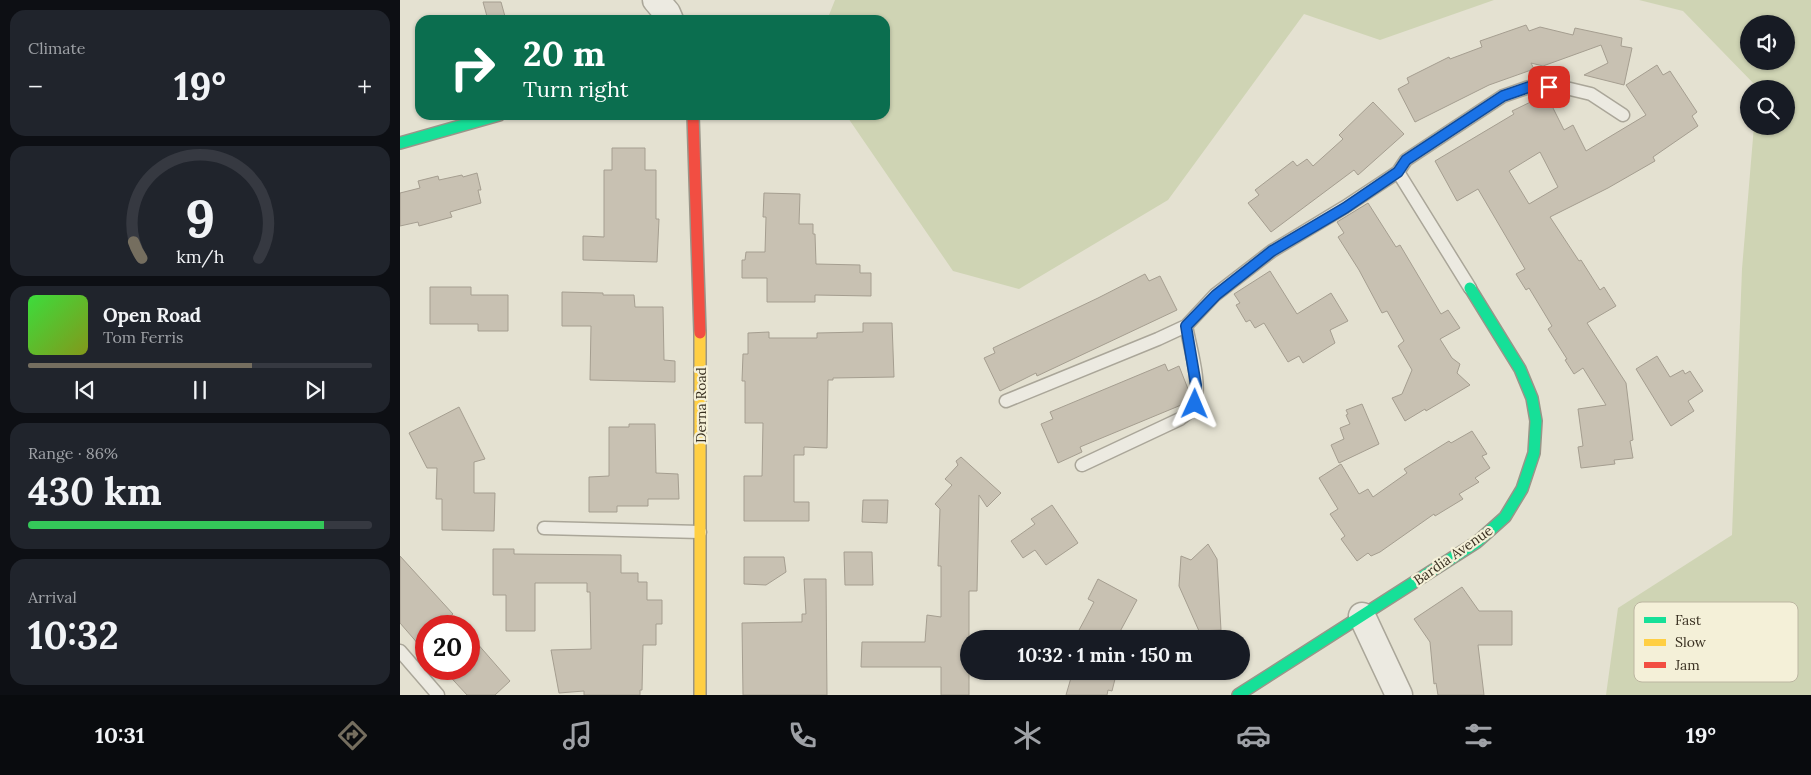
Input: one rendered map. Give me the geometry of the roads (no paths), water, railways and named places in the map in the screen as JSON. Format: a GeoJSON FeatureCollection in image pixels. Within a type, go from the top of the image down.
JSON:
{"type":"FeatureCollection","features":[{"type":"Feature","properties":{"kind":"street"},"geometry":{"type":"LineString","coordinates":[[656,0],[668,15]]}},
{"type":"Feature","properties":{"kind":"street"},"geometry":{"type":"LineString","coordinates":[[400,143],[481,120]]}},
{"type":"Feature","properties":{"kind":"street","name":"Derna Road"},"geometry":{"type":"LineString","coordinates":[[693,120],[701,352],[700,695]]}},
{"type":"Feature","properties":{"kind":"street","name":"Bardia Avenue"},"geometry":{"type":"LineString","coordinates":[[1238,695],[1477,542],[1505,517],[1522,489],[1534,453],[1536,421],[1532,398],[1520,369],[1470,288]]}},
{"type":"Feature","properties":{"kind":"street"},"geometry":{"type":"LineString","coordinates":[[1362,616],[1400,695]]}},
{"type":"Feature","properties":{"kind":"lane"},"geometry":{"type":"LineString","coordinates":[[1006,400],[1186,326],[1216,295],[1272,251],[1345,208],[1398,172],[1406,160],[1503,96],[1529,87],[1566,88],[1591,94],[1622,115]]}},
{"type":"Feature","properties":{"kind":"lane"},"geometry":{"type":"LineString","coordinates":[[1398,172],[1470,288]]}},
{"type":"Feature","properties":{"kind":"lane"},"geometry":{"type":"LineString","coordinates":[[1082,465],[1180,419],[1191,411],[1195,404],[1196,385],[1186,326]]}},
{"type":"Feature","properties":{"kind":"lane"},"geometry":{"type":"LineString","coordinates":[[544,528],[700,532]]}},
{"type":"Feature","properties":{"kind":"lane"},"geometry":{"type":"LineString","coordinates":[[400,652],[438,695]]}}]}
